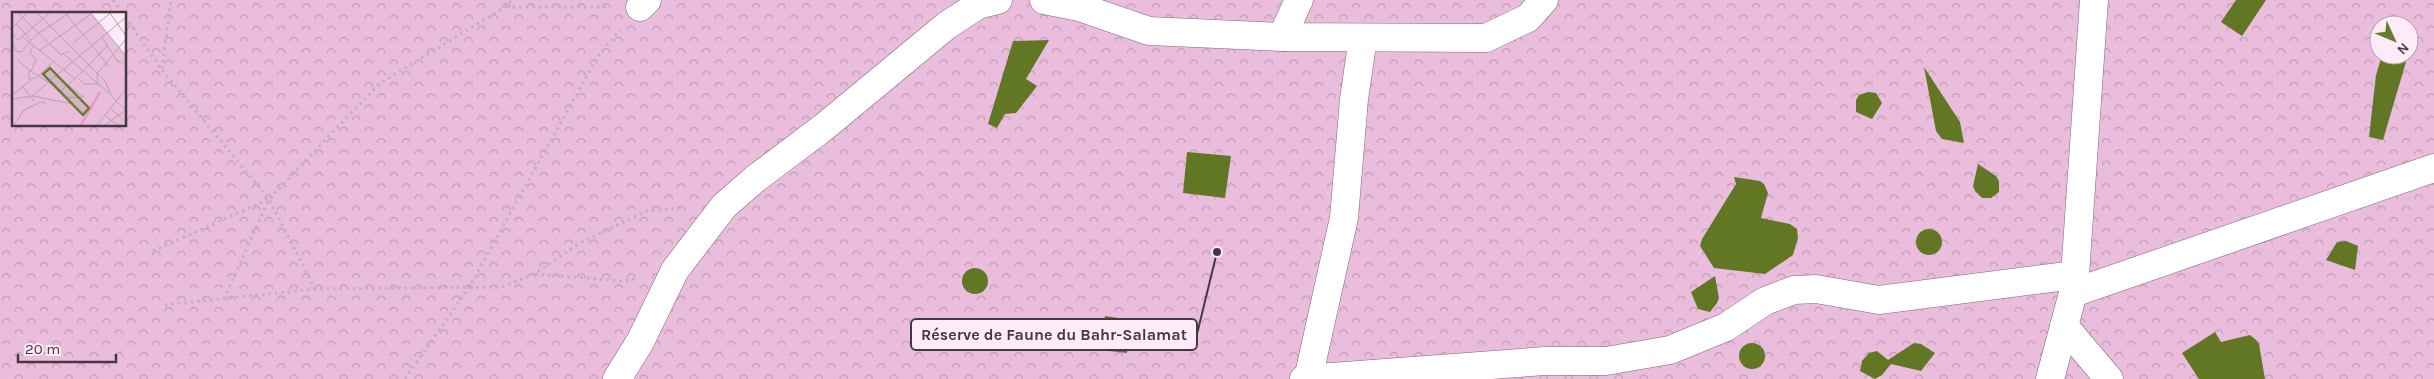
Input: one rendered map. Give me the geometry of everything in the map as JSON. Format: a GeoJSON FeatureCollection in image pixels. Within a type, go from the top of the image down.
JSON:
{"type":"FeatureCollection","features":[{"type":"Feature","properties":{"kind":"street"},"geometry":{"type":"LineString","coordinates":[[617,379],[640,342],[675,270],[724,206],[755,179],[824,127],[946,26],[978,5],[998,0]]}},
{"type":"Feature","properties":{"kind":"street"},"geometry":{"type":"LineString","coordinates":[[1044,0],[1080,7],[1149,30],[1282,37],[1363,38],[1486,38],[1528,18],[1544,0]]}},
{"type":"Feature","properties":{"kind":"street"},"geometry":{"type":"LineString","coordinates":[[1282,37],[1299,0]]}},
{"type":"Feature","properties":{"kind":"street"},"geometry":{"type":"LineString","coordinates":[[2050,379],[2074,284],[2094,0]]}},
{"type":"Feature","properties":{"kind":"street"},"geometry":{"type":"LineString","coordinates":[[1308,379],[1344,218],[1354,99],[1363,38]]}},
{"type":"Feature","properties":{"kind":"street"},"geometry":{"type":"LineString","coordinates":[[1304,379],[1545,361],[1606,361],[1670,350],[1726,326],[1765,301],[1794,290],[1816,289],[1879,300],[2074,284],[2434,168]]}},
{"type":"Feature","properties":{"kind":"street"},"geometry":{"type":"LineString","coordinates":[[2064,326],[2109,379]]}},
{"type":"Feature","properties":{"kind":"path"},"geometry":{"type":"LineString","coordinates":[[113,0],[122,12]]}},
{"type":"Feature","properties":{"kind":"path"},"geometry":{"type":"LineString","coordinates":[[162,70],[171,0]]}},
{"type":"Feature","properties":{"kind":"path"},"geometry":{"type":"LineString","coordinates":[[224,299],[269,199],[379,84],[505,7],[512,0]]}},
{"type":"Feature","properties":{"kind":"path"},"geometry":{"type":"LineString","coordinates":[[505,7],[644,4]]}},
{"type":"Feature","properties":{"kind":"path"},"geometry":{"type":"LineString","coordinates":[[404,379],[468,289],[598,56],[644,4]]}},
{"type":"Feature","properties":{"kind":"path"},"geometry":{"type":"LineString","coordinates":[[126,18],[162,70],[269,199],[315,289]]}},
{"type":"Feature","properties":{"kind":"path"},"geometry":{"type":"LineString","coordinates":[[153,251],[269,199]]}},
{"type":"Feature","properties":{"kind":"path"},"geometry":{"type":"LineString","coordinates":[[165,305],[315,289],[468,289],[502,287],[534,274],[580,243],[647,211],[724,206]]}},
{"type":"Feature","properties":{"kind":"path"},"geometry":{"type":"LineString","coordinates":[[534,274],[623,281],[675,270]]}},
{"type":"Feature","properties":{"kind":"green space"},"geometry":{"type":"Polygon","coordinates":[[[0,0],[2434,0],[2434,379],[0,379],[0,0]]]}},
{"type":"Feature","properties":{"kind":"building"},"geometry":{"type":"Polygon","coordinates":[[[2236,0],[2266,0],[2242,36],[2221,22],[2236,0]]]}},
{"type":"Feature","properties":{"kind":"building"},"geometry":{"type":"Polygon","coordinates":[[[1049,40],[1026,79],[1037,86],[1016,113],[1005,114],[997,128],[988,124],[1013,41],[1049,40]]]}},
{"type":"Feature","properties":{"kind":"building"},"geometry":{"type":"Polygon","coordinates":[[[2379,65],[2405,65],[2383,140],[2369,137],[2376,75],[2379,65]]]}},
{"type":"Feature","properties":{"kind":"building"},"geometry":{"type":"Polygon","coordinates":[[[1924,67],[1960,122],[1964,143],[1942,139],[1936,131],[1924,67]]]}},
{"type":"Feature","properties":{"kind":"building"},"geometry":{"type":"Polygon","coordinates":[[[1868,92],[1876,93],[1882,103],[1872,119],[1856,112],[1856,100],[1859,95],[1868,92]]]}},
{"type":"Feature","properties":{"kind":"building"},"geometry":{"type":"Polygon","coordinates":[[[1187,152],[1231,156],[1225,198],[1183,193],[1187,152]]]}},
{"type":"Feature","properties":{"kind":"building"},"geometry":{"type":"Polygon","coordinates":[[[1978,164],[1996,176],[1999,181],[1999,192],[1991,198],[1982,198],[1973,186],[1978,164]]]}},
{"type":"Feature","properties":{"kind":"building"},"geometry":{"type":"Polygon","coordinates":[[[1734,177],[1760,181],[1764,184],[1768,193],[1761,218],[1790,224],[1797,229],[1798,238],[1793,255],[1765,274],[1714,268],[1700,246],[1702,239],[1736,184],[1734,177]]]}},
{"type":"Feature","properties":{"kind":"building"},"geometry":{"type":"Polygon","coordinates":[[[1929,229],[1938,233],[1942,242],[1938,251],[1929,255],[1920,251],[1916,242],[1920,233],[1929,229]]]}},
{"type":"Feature","properties":{"kind":"building"},"geometry":{"type":"Polygon","coordinates":[[[2346,241],[2358,246],[2355,270],[2326,260],[2337,242],[2346,241]]]}},
{"type":"Feature","properties":{"kind":"building"},"geometry":{"type":"Polygon","coordinates":[[[975,268],[984,272],[988,281],[984,290],[975,294],[966,290],[962,281],[966,272],[975,268]]]}},
{"type":"Feature","properties":{"kind":"building"},"geometry":{"type":"Polygon","coordinates":[[[1715,276],[1719,298],[1717,303],[1710,312],[1698,309],[1691,292],[1715,276]]]}},
{"type":"Feature","properties":{"kind":"building"},"geometry":{"type":"Polygon","coordinates":[[[1105,316],[1131,320],[1127,353],[1100,350],[1105,316]]]}},
{"type":"Feature","properties":{"kind":"building"},"geometry":{"type":"Polygon","coordinates":[[[2215,332],[2221,342],[2250,335],[2256,340],[2259,344],[2265,379],[2199,379],[2182,353],[2215,332]]]}},
{"type":"Feature","properties":{"kind":"building"},"geometry":{"type":"Polygon","coordinates":[[[1752,343],[1761,347],[1765,356],[1761,365],[1752,369],[1743,365],[1739,356],[1743,347],[1752,343]]]}},
{"type":"Feature","properties":{"kind":"building"},"geometry":{"type":"Polygon","coordinates":[[[1914,343],[1921,344],[1935,353],[1921,371],[1891,364],[1882,375],[1875,379],[1860,371],[1862,361],[1869,353],[1877,351],[1888,360],[1914,343]]]}},
{"type":"Feature","properties":{"kind":"place","name":"Réserve de Faune du Bahr-Salamat"},"geometry":{"type":"Point","coordinates":[1217,252]}}]}
